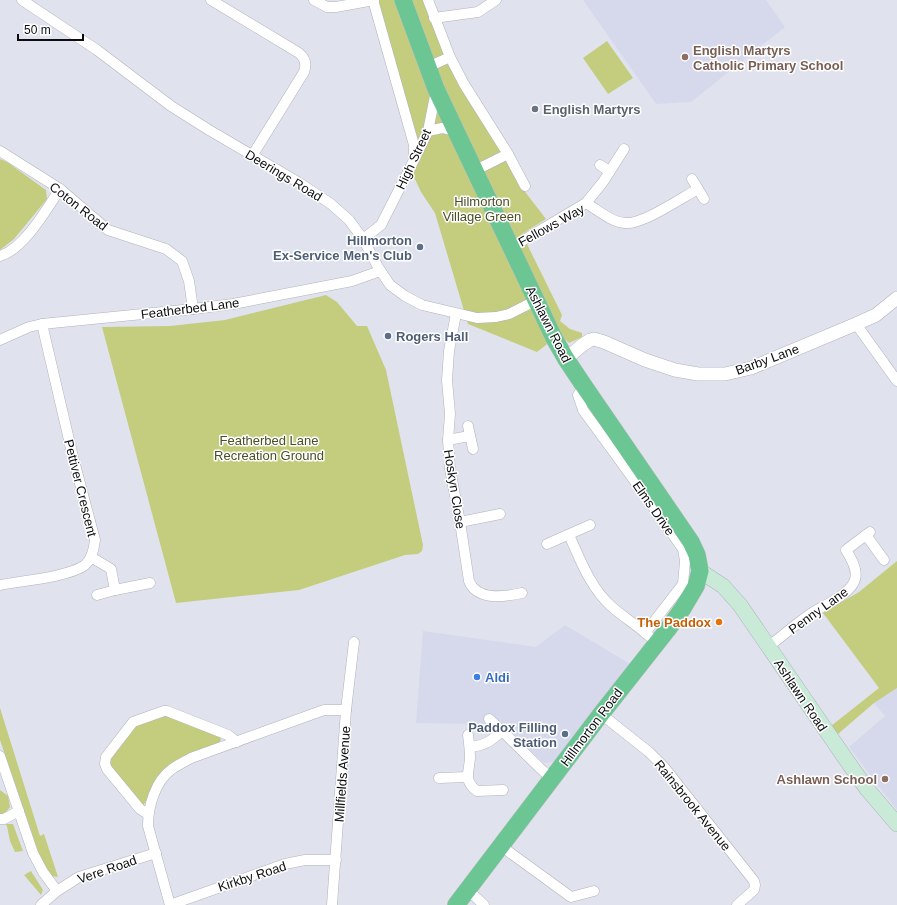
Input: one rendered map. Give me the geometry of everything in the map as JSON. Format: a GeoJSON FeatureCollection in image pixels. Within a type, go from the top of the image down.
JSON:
{"type":"FeatureCollection","features":[{"type":"Feature","properties":{"kind":"highway"},"geometry":{"type":"LineString","coordinates":[[403,0],[436,89]]}},
{"type":"Feature","properties":{"kind":"highway","name":"Ashlawn Road"},"geometry":{"type":"LineString","coordinates":[[436,89],[554,338],[584,386],[691,542],[697,555],[700,571]]}},
{"type":"Feature","properties":{"kind":"highway","name":"Hillmorton Road"},"geometry":{"type":"LineString","coordinates":[[456,905],[601,714],[651,638],[683,608],[696,586],[700,571]]}},
{"type":"Feature","properties":{"kind":"main road","name":"Ashlawn Road"},"geometry":{"type":"LineString","coordinates":[[700,571],[723,586],[740,605],[769,646],[794,686],[867,789],[897,824]]}},
{"type":"Feature","properties":{"kind":"street","name":"Deerings Road"},"geometry":{"type":"LineString","coordinates":[[22,0],[97,50],[171,106],[252,156],[298,182],[331,204],[349,220],[363,239],[380,271],[390,285],[405,296],[422,305],[477,318],[496,318],[509,314],[537,300]]}},
{"type":"Feature","properties":{"kind":"street"},"geometry":{"type":"LineString","coordinates":[[211,0],[304,56],[304,72],[252,156]]}},
{"type":"Feature","properties":{"kind":"street"},"geometry":{"type":"LineString","coordinates":[[314,0],[327,7],[336,7],[374,0],[414,145],[414,160]]}},
{"type":"Feature","properties":{"kind":"street"},"geometry":{"type":"LineString","coordinates":[[428,0],[450,57],[464,84],[508,154],[525,186]]}},
{"type":"Feature","properties":{"kind":"street"},"geometry":{"type":"LineString","coordinates":[[434,18],[478,12],[496,0]]}},
{"type":"Feature","properties":{"kind":"street"},"geometry":{"type":"LineString","coordinates":[[428,67],[450,57]]}},
{"type":"Feature","properties":{"kind":"street","name":"High Street"},"geometry":{"type":"LineString","coordinates":[[363,239],[381,225],[414,160],[428,131],[436,89]]}},
{"type":"Feature","properties":{"kind":"street"},"geometry":{"type":"LineString","coordinates":[[428,131],[442,128],[455,131]]}},
{"type":"Feature","properties":{"kind":"street"},"geometry":{"type":"LineString","coordinates":[[586,203],[624,149]]}},
{"type":"Feature","properties":{"kind":"street","name":"Coton Road"},"geometry":{"type":"LineString","coordinates":[[0,151],[60,189],[108,230],[166,249],[182,261],[189,281],[193,309]]}},
{"type":"Feature","properties":{"kind":"street"},"geometry":{"type":"LineString","coordinates":[[474,171],[508,154]]}},
{"type":"Feature","properties":{"kind":"street"},"geometry":{"type":"LineString","coordinates":[[600,165],[609,171]]}},
{"type":"Feature","properties":{"kind":"street"},"geometry":{"type":"LineString","coordinates":[[692,179],[704,199]]}},
{"type":"Feature","properties":{"kind":"street"},"geometry":{"type":"LineString","coordinates":[[0,256],[13,250],[22,242],[45,212],[60,189]]}},
{"type":"Feature","properties":{"kind":"street","name":"Fellows Way"},"geometry":{"type":"LineString","coordinates":[[512,247],[586,203],[615,220],[624,223],[633,223],[645,219],[698,189]]}},
{"type":"Feature","properties":{"kind":"street","name":"Featherbed Lane"},"geometry":{"type":"LineString","coordinates":[[0,340],[29,327],[42,324],[233,304],[352,281],[380,271]]}},
{"type":"Feature","properties":{"kind":"street","name":"Barby Lane"},"geometry":{"type":"LineString","coordinates":[[566,359],[581,346],[594,339],[645,360],[675,370],[698,374],[725,374],[751,368],[856,324],[876,315],[897,298]]}},
{"type":"Feature","properties":{"kind":"street","name":"Hoskyn Close"},"geometry":{"type":"LineString","coordinates":[[456,314],[448,351],[447,380],[450,414],[448,440],[450,469],[469,581],[473,590],[498,597],[522,593]]}},
{"type":"Feature","properties":{"kind":"street","name":"Pettiver Crescent"},"geometry":{"type":"LineString","coordinates":[[0,585],[62,574],[79,569],[91,557],[94,549],[94,540],[42,324]]}},
{"type":"Feature","properties":{"kind":"street"},"geometry":{"type":"LineString","coordinates":[[856,324],[897,381]]}},
{"type":"Feature","properties":{"kind":"street","name":"Elms Drive"},"geometry":{"type":"LineString","coordinates":[[584,386],[578,395],[583,410],[683,549],[685,562],[683,584],[651,638]]}},
{"type":"Feature","properties":{"kind":"street"},"geometry":{"type":"LineString","coordinates":[[448,440],[469,431],[473,449]]}},
{"type":"Feature","properties":{"kind":"street"},"geometry":{"type":"LineString","coordinates":[[460,522],[500,514]]}},
{"type":"Feature","properties":{"kind":"street"},"geometry":{"type":"LineString","coordinates":[[547,544],[590,524]]}},
{"type":"Feature","properties":{"kind":"street","name":"Penny Lane"},"geometry":{"type":"LineString","coordinates":[[769,646],[815,611],[843,594],[852,586],[856,575],[851,558],[846,550],[868,534],[884,560]]}},
{"type":"Feature","properties":{"kind":"street"},"geometry":{"type":"LineString","coordinates":[[569,535],[588,577],[598,590],[610,605],[651,638]]}},
{"type":"Feature","properties":{"kind":"street"},"geometry":{"type":"LineString","coordinates":[[91,557],[111,569],[115,590]]}},
{"type":"Feature","properties":{"kind":"street"},"geometry":{"type":"LineString","coordinates":[[96,595],[150,583]]}},
{"type":"Feature","properties":{"kind":"street","name":"Millfields Avenue"},"geometry":{"type":"LineString","coordinates":[[332,905],[346,710],[354,642]]}},
{"type":"Feature","properties":{"kind":"street"},"geometry":{"type":"LineString","coordinates":[[170,905],[148,826],[148,814],[152,798],[161,780],[170,770],[191,758],[324,710],[346,710]]}},
{"type":"Feature","properties":{"kind":"street"},"geometry":{"type":"LineString","coordinates":[[148,814],[140,808],[107,770],[105,764],[106,757],[133,722],[167,711],[228,735],[237,742]]}},
{"type":"Feature","properties":{"kind":"street","name":"Rainsbrook Avenue"},"geometry":{"type":"LineString","coordinates":[[601,714],[649,752],[664,767],[754,881],[754,890],[737,905]]}},
{"type":"Feature","properties":{"kind":"street"},"geometry":{"type":"LineString","coordinates":[[489,719],[552,778]]}},
{"type":"Feature","properties":{"kind":"street"},"geometry":{"type":"LineString","coordinates":[[470,748],[482,746],[490,742],[502,731]]}},
{"type":"Feature","properties":{"kind":"street"},"geometry":{"type":"LineString","coordinates":[[468,735],[470,758],[467,777],[470,784],[477,791],[504,790]]}},
{"type":"Feature","properties":{"kind":"street"},"geometry":{"type":"LineString","coordinates":[[0,756],[4,783],[19,811],[33,853],[43,872],[57,891]]}},
{"type":"Feature","properties":{"kind":"street"},"geometry":{"type":"LineString","coordinates":[[439,778],[467,777]]}},
{"type":"Feature","properties":{"kind":"street"},"geometry":{"type":"LineString","coordinates":[[0,819],[4,819],[19,811]]}},
{"type":"Feature","properties":{"kind":"street"},"geometry":{"type":"LineString","coordinates":[[501,846],[571,897],[594,891]]}},
{"type":"Feature","properties":{"kind":"street","name":"Vere Road"},"geometry":{"type":"LineString","coordinates":[[41,905],[57,891],[79,877],[156,853]]}},
{"type":"Feature","properties":{"kind":"street","name":"Kirkby Road"},"geometry":{"type":"LineString","coordinates":[[170,905],[286,864],[305,860],[336,860]]}},
{"type":"Feature","properties":{"kind":"street"},"geometry":{"type":"LineString","coordinates":[[468,890],[484,905]]}},
{"type":"Feature","properties":{"kind":"shaded area","name":"English Martyrs Catholic Primary School"},"geometry":{"type":"Polygon","coordinates":[[[583,0],[766,0],[785,27],[691,102],[656,104],[583,0]]]}},
{"type":"Feature","properties":{"kind":"shaded area"},"geometry":{"type":"Polygon","coordinates":[[[565,625],[630,664],[554,762],[544,763],[490,715],[486,724],[416,723],[423,631],[536,647],[565,625]]]}},
{"type":"Feature","properties":{"kind":"shaded area","name":"Ashlawn School"},"geometry":{"type":"Polygon","coordinates":[[[897,688],[897,810],[849,747],[885,716],[874,703],[897,688]]]}},
{"type":"Feature","properties":{"kind":"green space","name":"Hilmorton Village Green"},"geometry":{"type":"Polygon","coordinates":[[[377,0],[424,0],[507,161],[526,193],[546,219],[522,234],[562,315],[560,321],[570,329],[582,333],[582,337],[569,343],[560,334],[537,352],[468,324],[435,213],[421,192],[413,175],[421,151],[377,0]]]}},
{"type":"Feature","properties":{"kind":"green space"},"geometry":{"type":"Polygon","coordinates":[[[607,41],[633,78],[608,94],[583,58],[607,41]]]}},
{"type":"Feature","properties":{"kind":"green space"},"geometry":{"type":"Polygon","coordinates":[[[0,159],[7,162],[46,190],[47,199],[14,239],[0,250],[0,159]]]}},
{"type":"Feature","properties":{"kind":"green space","name":"Featherbed Lane Recreation Ground"},"geometry":{"type":"Polygon","coordinates":[[[326,295],[337,302],[357,326],[367,326],[386,370],[423,545],[422,551],[418,554],[405,555],[299,590],[176,603],[102,327],[170,326],[225,320],[326,295]]]}},
{"type":"Feature","properties":{"kind":"green space"},"geometry":{"type":"Polygon","coordinates":[[[897,561],[897,688],[874,703],[838,734],[831,726],[879,688],[823,613],[859,592],[897,561]]]}},
{"type":"Feature","properties":{"kind":"green space"},"geometry":{"type":"Polygon","coordinates":[[[0,708],[40,836],[44,834],[58,877],[51,876],[40,857],[0,740],[0,708]]]}},
{"type":"Feature","properties":{"kind":"green space"},"geometry":{"type":"Polygon","coordinates":[[[164,715],[218,734],[221,739],[219,744],[161,776],[143,806],[109,768],[109,757],[135,725],[164,715]]]}},
{"type":"Feature","properties":{"kind":"green space"},"geometry":{"type":"Polygon","coordinates":[[[0,790],[8,796],[10,807],[4,815],[0,815],[0,790]]]}},
{"type":"Feature","properties":{"kind":"green space"},"geometry":{"type":"Polygon","coordinates":[[[5,824],[13,824],[23,851],[15,852],[10,841],[7,826],[5,824]]]}},
{"type":"Feature","properties":{"kind":"green space"},"geometry":{"type":"Polygon","coordinates":[[[31,871],[43,890],[41,895],[24,875],[31,871]]]}},
{"type":"Feature","properties":{"kind":"place","name":"English Martyrs Catholic Primary School"},"geometry":{"type":"Point","coordinates":[685,57]}},
{"type":"Feature","properties":{"kind":"place","name":"English Martyrs"},"geometry":{"type":"Point","coordinates":[535,109]}},
{"type":"Feature","properties":{"kind":"place","name":"Hillmorton Ex-Service Men's Club"},"geometry":{"type":"Point","coordinates":[420,247]}},
{"type":"Feature","properties":{"kind":"place","name":"Rogers Hall"},"geometry":{"type":"Point","coordinates":[388,336]}},
{"type":"Feature","properties":{"kind":"place","name":"The Paddox"},"geometry":{"type":"Point","coordinates":[719,622]}},
{"type":"Feature","properties":{"kind":"place","name":"Aldi"},"geometry":{"type":"Point","coordinates":[477,677]}},
{"type":"Feature","properties":{"kind":"place","name":"Paddox Filling Station"},"geometry":{"type":"Point","coordinates":[565,734]}},
{"type":"Feature","properties":{"kind":"place","name":"Ashlawn School"},"geometry":{"type":"Point","coordinates":[885,779]}}]}
